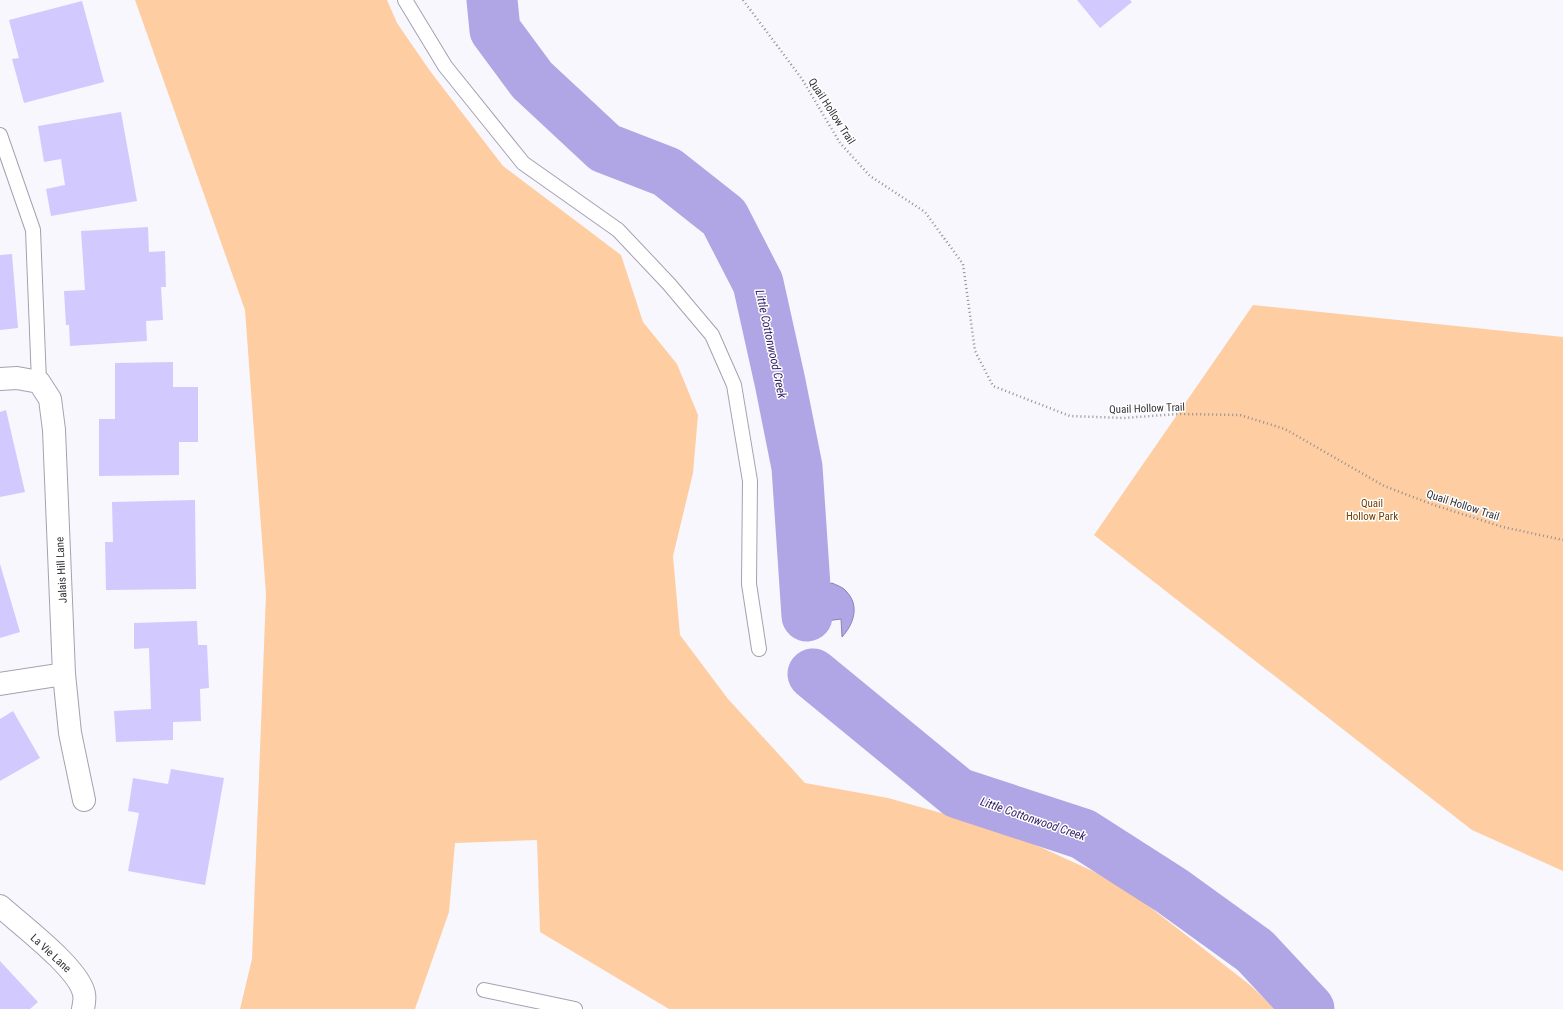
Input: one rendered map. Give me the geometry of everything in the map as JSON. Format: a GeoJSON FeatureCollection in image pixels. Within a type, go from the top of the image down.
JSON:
{"type":"FeatureCollection","features":[{"type":"Feature","properties":{"kind":"street"},"geometry":{"type":"LineString","coordinates":[[0,379],[17,378],[39,382]]}},
{"type":"Feature","properties":{"kind":"street","name":"Jalais Hill Lane"},"geometry":{"type":"LineString","coordinates":[[39,382],[50,399],[54,430],[64,674],[70,733],[84,800]]}},
{"type":"Feature","properties":{"kind":"street"},"geometry":{"type":"LineString","coordinates":[[0,684],[64,674]]}},
{"type":"Feature","properties":{"kind":"street","name":"La Vie Lane"},"geometry":{"type":"LineString","coordinates":[[0,906],[58,957],[78,978],[85,994],[83,1009]]}},
{"type":"Feature","properties":{"kind":"lane"},"geometry":{"type":"LineString","coordinates":[[405,0],[444,66],[523,163],[618,230],[669,284],[712,335],[734,385],[750,481],[750,584],[759,649]]}},
{"type":"Feature","properties":{"kind":"lane"},"geometry":{"type":"LineString","coordinates":[[0,135],[33,230],[39,382]]}},
{"type":"Feature","properties":{"kind":"lane"},"geometry":{"type":"LineString","coordinates":[[484,990],[575,1009]]}},
{"type":"Feature","properties":{"kind":"path","name":"Quail Hollow Trail"},"geometry":{"type":"LineString","coordinates":[[743,0],[802,79],[840,143],[870,176],[925,212],[963,264],[975,351],[993,386],[1070,416],[1124,418],[1178,414],[1240,415],[1286,429],[1384,486],[1434,505],[1504,527],[1563,540]]}},
{"type":"Feature","properties":{"kind":"green space"},"geometry":{"type":"Polygon","coordinates":[[[135,0],[387,0],[397,23],[430,71],[503,166],[621,255],[643,322],[677,364],[698,415],[693,473],[673,556],[680,635],[728,699],[805,783],[888,798],[1005,831],[1119,883],[1250,985],[1275,1009],[669,1009],[540,932],[537,840],[455,843],[449,912],[415,1009],[240,1009],[252,959],[266,594],[245,310],[135,0]]]}},
{"type":"Feature","properties":{"kind":"green space","name":"Quail Hollow Park"},"geometry":{"type":"Polygon","coordinates":[[[1253,305],[1563,337],[1563,871],[1472,830],[1094,535],[1253,305]]]}},
{"type":"Feature","properties":{"kind":"shaded area"},"geometry":{"type":"Polygon","coordinates":[[[832,583],[845,590],[853,602],[854,614],[850,626],[842,637],[841,619],[826,621],[825,614],[794,614],[793,589],[821,586],[832,583]]]}},
{"type":"Feature","properties":{"kind":"building"},"geometry":{"type":"Polygon","coordinates":[[[1077,0],[1130,0],[1132,2],[1100,28],[1077,0]]]}},
{"type":"Feature","properties":{"kind":"building"},"geometry":{"type":"Polygon","coordinates":[[[82,1],[104,82],[24,103],[12,59],[19,58],[9,20],[82,1]]]}},
{"type":"Feature","properties":{"kind":"building"},"geometry":{"type":"Polygon","coordinates":[[[121,112],[137,201],[51,216],[46,189],[65,185],[61,159],[44,162],[38,126],[121,112]]]}},
{"type":"Feature","properties":{"kind":"building"},"geometry":{"type":"Polygon","coordinates":[[[148,227],[149,252],[165,251],[166,287],[161,287],[163,320],[146,321],[147,341],[70,346],[69,325],[66,325],[64,291],[85,290],[81,231],[148,227]]]}},
{"type":"Feature","properties":{"kind":"building"},"geometry":{"type":"Polygon","coordinates":[[[12,254],[18,328],[0,330],[0,255],[12,254]]]}},
{"type":"Feature","properties":{"kind":"building"},"geometry":{"type":"Polygon","coordinates":[[[173,362],[173,387],[198,387],[198,442],[179,442],[179,475],[99,476],[99,419],[115,419],[115,363],[173,362]]]}},
{"type":"Feature","properties":{"kind":"building"},"geometry":{"type":"Polygon","coordinates":[[[6,410],[25,492],[0,497],[0,412],[6,410]]]}},
{"type":"Feature","properties":{"kind":"building"},"geometry":{"type":"Polygon","coordinates":[[[195,500],[196,589],[106,590],[105,542],[113,542],[112,502],[195,500]]]}},
{"type":"Feature","properties":{"kind":"building"},"geometry":{"type":"Polygon","coordinates":[[[0,564],[20,632],[0,638],[0,564]]]}},
{"type":"Feature","properties":{"kind":"building"},"geometry":{"type":"Polygon","coordinates":[[[197,621],[198,645],[207,645],[209,688],[200,689],[201,721],[173,722],[173,740],[116,742],[114,711],[151,709],[149,648],[134,649],[134,623],[197,621]]]}},
{"type":"Feature","properties":{"kind":"building"},"geometry":{"type":"Polygon","coordinates":[[[13,711],[40,758],[0,781],[0,719],[13,711]]]}},
{"type":"Feature","properties":{"kind":"building"},"geometry":{"type":"Polygon","coordinates":[[[171,769],[224,778],[205,885],[128,871],[139,813],[128,811],[133,778],[168,784],[171,769]]]}},
{"type":"Feature","properties":{"kind":"building"},"geometry":{"type":"Polygon","coordinates":[[[0,961],[38,1002],[30,1009],[0,1009],[0,961]]]}},
{"type":"Feature","properties":{"kind":"waterway","name":"Little Cottonwood Creek"},"geometry":{"type":"LineString","coordinates":[[492,0],[495,30],[532,80],[605,148],[667,172],[724,217],[758,283],[797,467],[807,616]]}},
{"type":"Feature","properties":{"kind":"waterway","name":"Little Cottonwood Creek"},"geometry":{"type":"LineString","coordinates":[[813,674],[958,793],[1083,834],[1172,891],[1255,951],[1309,1009]]}}]}
